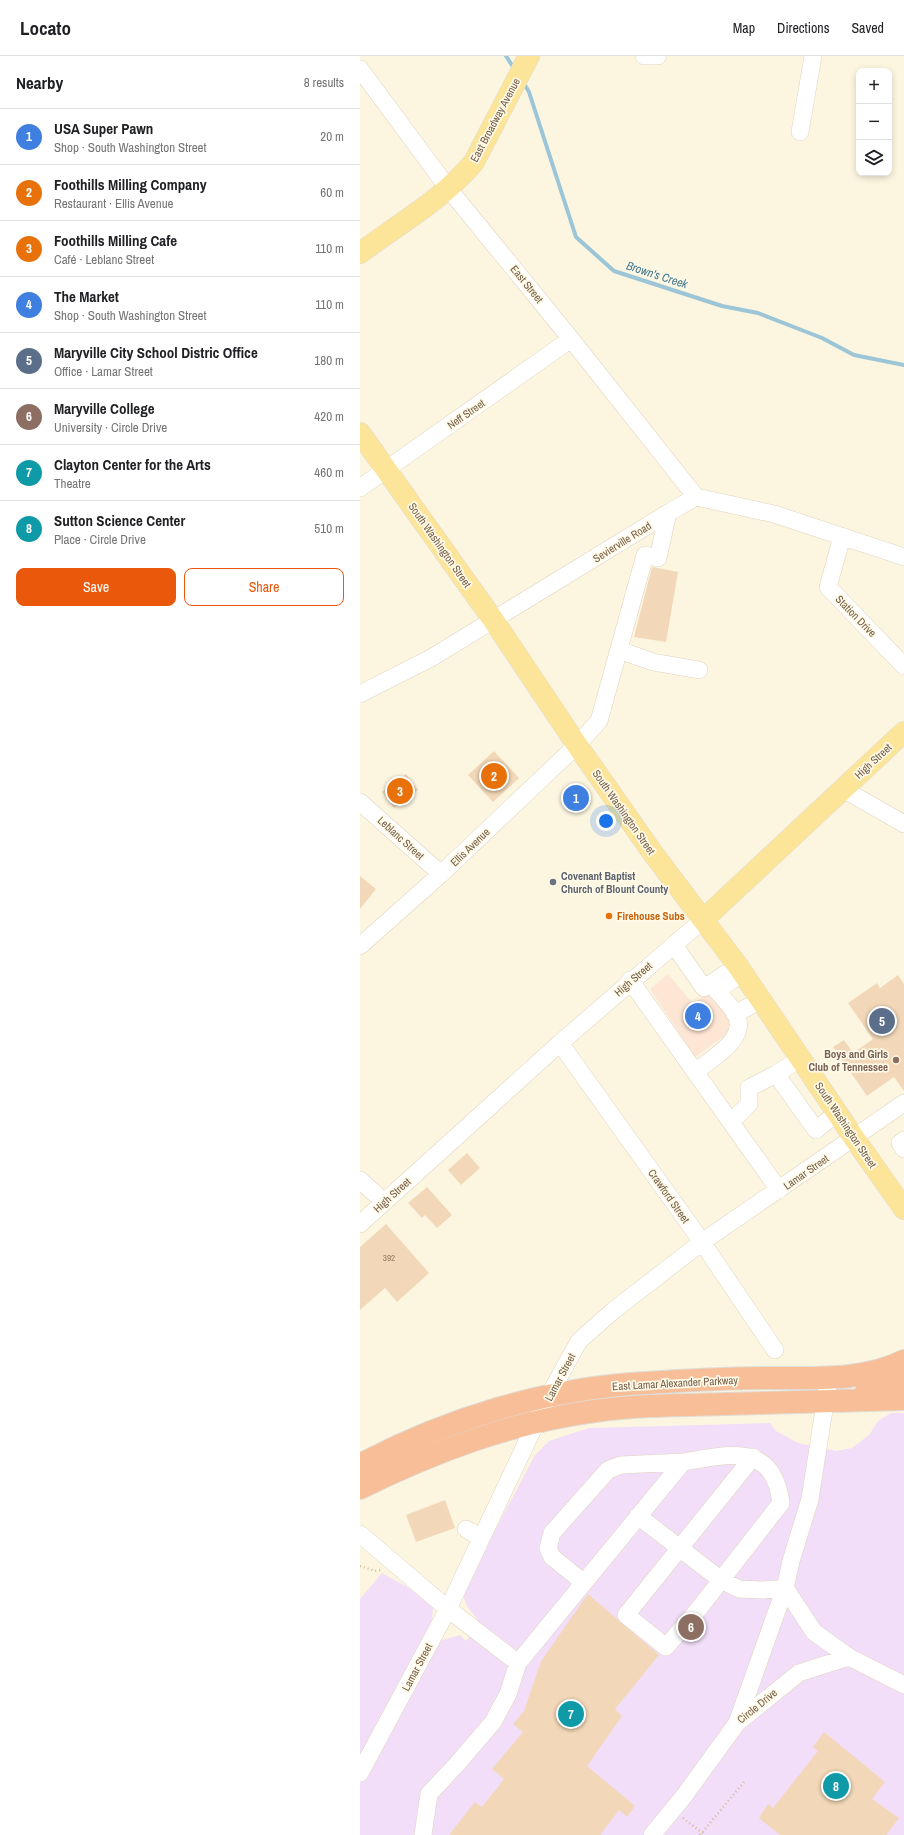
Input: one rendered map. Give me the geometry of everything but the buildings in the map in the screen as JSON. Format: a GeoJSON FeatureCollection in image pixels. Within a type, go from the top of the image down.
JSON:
{"type":"FeatureCollection","features":[{"type":"Feature","properties":{"kind":"highway","name":"East Lamar Alexander Parkway"},"geometry":{"type":"LineString","coordinates":[[360,1465],[395,1446],[466,1418],[502,1407],[548,1397],[605,1387],[645,1383],[772,1378],[847,1377],[889,1368],[904,1361]]}},
{"type":"Feature","properties":{"kind":"highway","name":"East Lamar Alexander Parkway"},"geometry":{"type":"LineString","coordinates":[[825,1401],[876,1390],[904,1380]]}},
{"type":"Feature","properties":{"kind":"highway","name":"East Lamar Alexander Parkway"},"geometry":{"type":"LineString","coordinates":[[360,1488],[410,1463],[470,1441],[537,1422],[595,1411],[652,1406],[904,1399]]}},
{"type":"Feature","properties":{"kind":"main road","name":"East Broadway Avenue"},"geometry":{"type":"LineString","coordinates":[[360,253],[448,188],[474,162],[530,56]]}},
{"type":"Feature","properties":{"kind":"main road","name":"South Washington Street"},"geometry":{"type":"LineString","coordinates":[[360,433],[494,621],[577,745],[652,852],[704,919],[740,970],[801,1058],[837,1114],[904,1209]]}},
{"type":"Feature","properties":{"kind":"main road","name":"High Street"},"geometry":{"type":"LineString","coordinates":[[704,919],[904,732]]}},
{"type":"Feature","properties":{"kind":"street"},"geometry":{"type":"LineString","coordinates":[[644,56],[658,56]]}},
{"type":"Feature","properties":{"kind":"street"},"geometry":{"type":"LineString","coordinates":[[800,132],[813,56]]}},
{"type":"Feature","properties":{"kind":"street","name":"East Street"},"geometry":{"type":"LineString","coordinates":[[360,69],[448,188],[571,339],[696,497]]}},
{"type":"Feature","properties":{"kind":"street","name":"Neff Street"},"geometry":{"type":"LineString","coordinates":[[360,488],[571,339]]}},
{"type":"Feature","properties":{"kind":"street"},"geometry":{"type":"LineString","coordinates":[[696,497],[774,514],[904,557]]}},
{"type":"Feature","properties":{"kind":"street","name":"Sevierville Road"},"geometry":{"type":"LineString","coordinates":[[360,694],[431,658],[494,621],[668,512],[696,497]]}},
{"type":"Feature","properties":{"kind":"street","name":"Ellis Avenue"},"geometry":{"type":"LineString","coordinates":[[360,946],[441,874],[577,745],[599,721],[646,555],[658,558],[668,512]]}},
{"type":"Feature","properties":{"kind":"street","name":"Station Drive"},"geometry":{"type":"LineString","coordinates":[[842,537],[828,587],[904,666]]}},
{"type":"Feature","properties":{"kind":"street"},"geometry":{"type":"LineString","coordinates":[[619,650],[653,662],[699,670]]}},
{"type":"Feature","properties":{"kind":"street"},"geometry":{"type":"LineString","coordinates":[[843,789],[904,824]]}},
{"type":"Feature","properties":{"kind":"street","name":"Leblanc Street"},"geometry":{"type":"LineString","coordinates":[[360,802],[441,874]]}},
{"type":"Feature","properties":{"kind":"street","name":"High Street"},"geometry":{"type":"LineString","coordinates":[[360,1224],[630,980],[704,919]]}},
{"type":"Feature","properties":{"kind":"street"},"geometry":{"type":"LineString","coordinates":[[674,945],[704,988],[740,970]]}},
{"type":"Feature","properties":{"kind":"street"},"geometry":{"type":"LineString","coordinates":[[696,1071],[732,1044],[739,1027],[735,1014],[717,991],[740,970]]}},
{"type":"Feature","properties":{"kind":"street"},"geometry":{"type":"LineString","coordinates":[[630,980],[779,1190]]}},
{"type":"Feature","properties":{"kind":"street"},"geometry":{"type":"LineString","coordinates":[[735,1014],[761,1000]]}},
{"type":"Feature","properties":{"kind":"street","name":"Crawford Street"},"geometry":{"type":"LineString","coordinates":[[560,1043],[702,1242],[775,1350]]}},
{"type":"Feature","properties":{"kind":"street"},"geometry":{"type":"LineString","coordinates":[[731,1122],[749,1104],[749,1088],[776,1074],[801,1058]]}},
{"type":"Feature","properties":{"kind":"street"},"geometry":{"type":"LineString","coordinates":[[776,1074],[816,1130],[837,1114]]}},
{"type":"Feature","properties":{"kind":"street","name":"Lamar Street"},"geometry":{"type":"LineString","coordinates":[[360,1773],[448,1609],[548,1397],[579,1341],[614,1310],[702,1242],[904,1103]]}},
{"type":"Feature","properties":{"kind":"street"},"geometry":{"type":"LineString","coordinates":[[904,1140],[900,1143],[904,1149]]}},
{"type":"Feature","properties":{"kind":"street"},"geometry":{"type":"LineString","coordinates":[[360,1180],[384,1202]]}},
{"type":"Feature","properties":{"kind":"street"},"geometry":{"type":"LineString","coordinates":[[736,1723],[785,1588],[791,1561],[810,1499],[829,1378]]}},
{"type":"Feature","properties":{"kind":"street"},"geometry":{"type":"LineString","coordinates":[[583,1582],[552,1557],[548,1548],[552,1533],[608,1470],[621,1464],[683,1462],[725,1455],[753,1457],[770,1470],[778,1486],[781,1503],[666,1647],[626,1615],[753,1457]]}},
{"type":"Feature","properties":{"kind":"street"},"geometry":{"type":"LineString","coordinates":[[423,1835],[429,1794],[493,1722],[508,1694],[518,1663],[683,1462]]}},
{"type":"Feature","properties":{"kind":"street"},"geometry":{"type":"LineString","coordinates":[[638,1516],[721,1580],[739,1589],[763,1590],[785,1588]]}},
{"type":"Feature","properties":{"kind":"street"},"geometry":{"type":"LineString","coordinates":[[466,1529],[482,1538]]}},
{"type":"Feature","properties":{"kind":"street"},"geometry":{"type":"LineString","coordinates":[[360,1534],[448,1609],[518,1663]]}},
{"type":"Feature","properties":{"kind":"street"},"geometry":{"type":"LineString","coordinates":[[785,1588],[814,1632],[849,1657],[904,1685]]}},
{"type":"Feature","properties":{"kind":"street","name":"Circle Drive"},"geometry":{"type":"LineString","coordinates":[[652,1835],[684,1796],[736,1723],[799,1673],[849,1657]]}},
{"type":"Feature","properties":{"kind":"path"},"geometry":{"type":"LineString","coordinates":[[701,1834],[744,1782]]}},
{"type":"Feature","properties":{"kind":"path"},"geometry":{"type":"LineString","coordinates":[[672,1810],[701,1834],[705,1835]]}},
{"type":"Feature","properties":{"kind":"shaded area"},"geometry":{"type":"Polygon","coordinates":[[[668,974],[693,1004],[710,991],[735,1028],[695,1057],[650,989],[668,974]]]}},
{"type":"Feature","properties":{"kind":"shaded area"},"geometry":{"type":"Polygon","coordinates":[[[891,1413],[904,1413],[904,1835],[360,1835],[360,1599],[382,1573],[409,1588],[433,1608],[432,1621],[428,1631],[443,1640],[460,1635],[466,1641],[480,1623],[467,1606],[464,1598],[464,1589],[535,1455],[549,1441],[589,1428],[770,1423],[776,1431],[798,1443],[836,1451],[852,1448],[869,1435],[878,1421],[891,1413]]]}},
{"type":"Feature","properties":{"kind":"waterway","name":"Brown's Creek"},"geometry":{"type":"LineString","coordinates":[[506,56],[515,70]]}},
{"type":"Feature","properties":{"kind":"waterway","name":"Brown's Creek"},"geometry":{"type":"LineString","coordinates":[[523,82],[529,92],[576,237],[614,271],[722,306],[758,313],[822,338],[854,355],[904,365]]}},
{"type":"Feature","properties":{"kind":"place","name":"Foothills Milling Company"},"geometry":{"type":"Point","coordinates":[494,776]}},
{"type":"Feature","properties":{"kind":"place","name":"Foothills Milling Cafe"},"geometry":{"type":"Point","coordinates":[400,791]}},
{"type":"Feature","properties":{"kind":"place","name":"USA Super Pawn"},"geometry":{"type":"Point","coordinates":[576,798]}},
{"type":"Feature","properties":{"kind":"place","name":"Covenant Baptist Church of Blount County"},"geometry":{"type":"Point","coordinates":[553,882]}},
{"type":"Feature","properties":{"kind":"place","name":"Firehouse Subs"},"geometry":{"type":"Point","coordinates":[609,916]}},
{"type":"Feature","properties":{"kind":"place","name":"The Market"},"geometry":{"type":"Point","coordinates":[698,1016]}},
{"type":"Feature","properties":{"kind":"place","name":"Maryville City School Distric Office"},"geometry":{"type":"Point","coordinates":[882,1021]}},
{"type":"Feature","properties":{"kind":"place","name":"Boys and Girls Club of Tennessee"},"geometry":{"type":"Point","coordinates":[896,1060]}},
{"type":"Feature","properties":{"kind":"place","name":"Maryville College"},"geometry":{"type":"Point","coordinates":[691,1627]}},
{"type":"Feature","properties":{"kind":"place","name":"Clayton Center for the Arts"},"geometry":{"type":"Point","coordinates":[571,1714]}},
{"type":"Feature","properties":{"kind":"place","name":"Sutton Science Center"},"geometry":{"type":"Point","coordinates":[836,1786]}}]}
